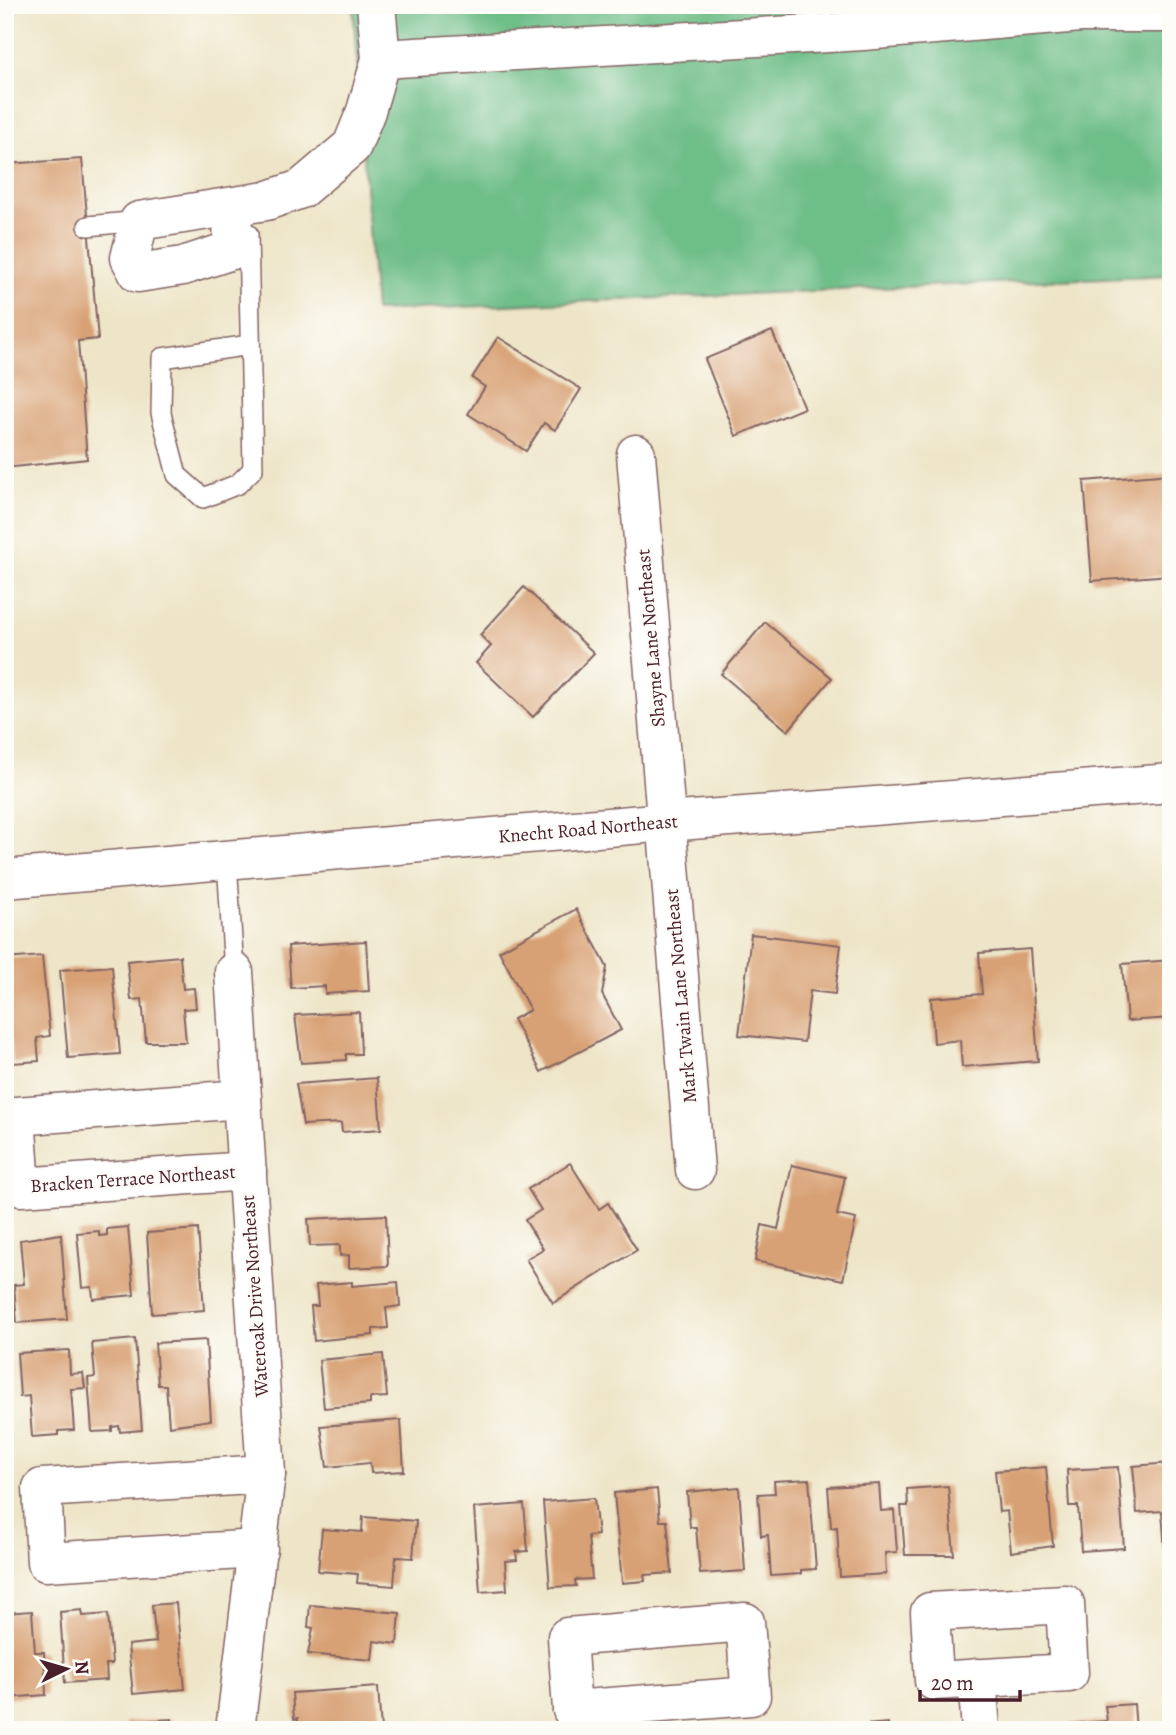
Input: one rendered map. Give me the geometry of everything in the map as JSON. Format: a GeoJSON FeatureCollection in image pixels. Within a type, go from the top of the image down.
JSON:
{"type":"FeatureCollection","features":[{"type":"Feature","properties":{"kind":"street"},"geometry":{"type":"LineString","coordinates":[[240,206],[232,250],[183,266],[138,273],[130,258],[139,221],[240,206],[301,189],[352,146],[366,111],[381,59],[376,5]]}},
{"type":"Feature","properties":{"kind":"street"},"geometry":{"type":"LineString","coordinates":[[381,59],[863,31],[1081,13],[1171,13]]}},
{"type":"Feature","properties":{"kind":"street","name":"Shayne Lane Northeast"},"geometry":{"type":"LineString","coordinates":[[636,454],[666,822]]}},
{"type":"Feature","properties":{"kind":"street","name":"Knecht Road Northeast"},"geometry":{"type":"LineString","coordinates":[[5,879],[666,822],[1171,783]]}},
{"type":"Feature","properties":{"kind":"street","name":"Mark Twain Lane Northeast"},"geometry":{"type":"LineString","coordinates":[[666,822],[695,1170]]}},
{"type":"Feature","properties":{"kind":"street","name":"Wateroak Drive Northeast"},"geometry":{"type":"LineString","coordinates":[[234,972],[266,1474],[235,1730]]}},
{"type":"Feature","properties":{"kind":"street","name":"Bracken Terrace Northeast"},"geometry":{"type":"LineString","coordinates":[[242,1099],[16,1116],[22,1187],[247,1171]]}},
{"type":"Feature","properties":{"kind":"street"},"geometry":{"type":"LineString","coordinates":[[258,1549],[46,1562],[42,1488],[266,1474]]}},
{"type":"Feature","properties":{"kind":"street"},"geometry":{"type":"LineString","coordinates":[[745,1622],[751,1696],[628,1718],[572,1710],[567,1637],[745,1622]]}},
{"type":"Feature","properties":{"kind":"street"},"geometry":{"type":"LineString","coordinates":[[977,1678],[981,1730]]}},
{"type":"Feature","properties":{"kind":"lane"},"geometry":{"type":"LineString","coordinates":[[240,206],[250,345],[253,469],[238,484],[203,498],[177,475],[161,413],[162,358],[250,345]]}},
{"type":"Feature","properties":{"kind":"lane"},"geometry":{"type":"LineString","coordinates":[[88,226],[139,221]]}},
{"type":"Feature","properties":{"kind":"lane","name":"Wateroak Drive Northeast"},"geometry":{"type":"LineString","coordinates":[[227,861],[234,972]]}},
{"type":"Feature","properties":{"kind":"green space"},"geometry":{"type":"Polygon","coordinates":[[[353,5],[1171,5],[1171,275],[375,311],[353,5]]]}},
{"type":"Feature","properties":{"kind":"building"},"geometry":{"type":"Polygon","coordinates":[[[82,159],[98,339],[78,341],[87,459],[5,468],[5,164],[82,159]]]}},
{"type":"Feature","properties":{"kind":"building"},"geometry":{"type":"Polygon","coordinates":[[[772,331],[804,408],[736,436],[705,359],[772,331]]]}},
{"type":"Feature","properties":{"kind":"building"},"geometry":{"type":"Polygon","coordinates":[[[498,337],[581,389],[555,430],[544,423],[526,451],[468,414],[485,387],[472,378],[498,337]]]}},
{"type":"Feature","properties":{"kind":"building"},"geometry":{"type":"Polygon","coordinates":[[[1171,474],[1171,575],[1092,581],[1084,481],[1171,474]]]}},
{"type":"Feature","properties":{"kind":"building"},"geometry":{"type":"Polygon","coordinates":[[[524,587],[594,653],[533,717],[476,663],[491,646],[480,635],[524,587]]]}},
{"type":"Feature","properties":{"kind":"building"},"geometry":{"type":"Polygon","coordinates":[[[765,622],[832,678],[788,731],[721,674],[765,622]]]}},
{"type":"Feature","properties":{"kind":"building"},"geometry":{"type":"Polygon","coordinates":[[[576,909],[607,967],[602,994],[621,1030],[541,1072],[513,1019],[530,1010],[499,951],[576,909]]]}},
{"type":"Feature","properties":{"kind":"building"},"geometry":{"type":"Polygon","coordinates":[[[751,934],[841,945],[835,994],[810,991],[804,1042],[739,1035],[751,934]]]}},
{"type":"Feature","properties":{"kind":"building"},"geometry":{"type":"Polygon","coordinates":[[[366,941],[369,991],[325,994],[325,986],[291,988],[288,946],[366,941]]]}},
{"type":"Feature","properties":{"kind":"building"},"geometry":{"type":"Polygon","coordinates":[[[1030,949],[1038,1061],[962,1067],[960,1040],[934,1043],[931,998],[982,994],[979,953],[1030,949]]]}},
{"type":"Feature","properties":{"kind":"building"},"geometry":{"type":"Polygon","coordinates":[[[42,956],[50,1036],[37,1038],[39,1061],[13,1063],[11,1039],[5,1040],[5,959],[42,956]]]}},
{"type":"Feature","properties":{"kind":"building"},"geometry":{"type":"Polygon","coordinates":[[[180,956],[183,989],[194,988],[196,1008],[183,1009],[186,1042],[146,1042],[142,999],[131,1000],[127,961],[180,956]]]}},
{"type":"Feature","properties":{"kind":"building"},"geometry":{"type":"Polygon","coordinates":[[[1171,960],[1171,1018],[1127,1021],[1122,964],[1171,960]]]}},
{"type":"Feature","properties":{"kind":"building"},"geometry":{"type":"Polygon","coordinates":[[[112,966],[120,1054],[68,1058],[60,970],[112,966]]]}},
{"type":"Feature","properties":{"kind":"building"},"geometry":{"type":"Polygon","coordinates":[[[359,1012],[361,1054],[346,1054],[346,1060],[301,1063],[295,1015],[359,1012]]]}},
{"type":"Feature","properties":{"kind":"building"},"geometry":{"type":"Polygon","coordinates":[[[377,1078],[381,1129],[342,1132],[341,1123],[303,1125],[296,1084],[377,1078]]]}},
{"type":"Feature","properties":{"kind":"building"},"geometry":{"type":"Polygon","coordinates":[[[570,1163],[599,1209],[608,1203],[637,1250],[553,1303],[526,1259],[543,1249],[525,1220],[541,1210],[528,1189],[570,1163]]]}},
{"type":"Feature","properties":{"kind":"building"},"geometry":{"type":"Polygon","coordinates":[[[792,1165],[845,1177],[837,1215],[856,1219],[843,1280],[755,1261],[762,1225],[778,1229],[792,1165]]]}},
{"type":"Feature","properties":{"kind":"building"},"geometry":{"type":"Polygon","coordinates":[[[386,1215],[388,1266],[349,1268],[349,1255],[340,1256],[340,1245],[310,1246],[308,1219],[386,1215]]]}},
{"type":"Feature","properties":{"kind":"building"},"geometry":{"type":"Polygon","coordinates":[[[128,1227],[134,1295],[93,1299],[92,1287],[82,1288],[77,1233],[99,1231],[99,1236],[107,1235],[107,1229],[128,1227]]]}},
{"type":"Feature","properties":{"kind":"building"},"geometry":{"type":"Polygon","coordinates":[[[198,1229],[204,1310],[152,1314],[147,1233],[198,1229]]]}},
{"type":"Feature","properties":{"kind":"building"},"geometry":{"type":"Polygon","coordinates":[[[61,1234],[67,1319],[17,1323],[14,1285],[24,1284],[20,1240],[61,1234]]]}},
{"type":"Feature","properties":{"kind":"building"},"geometry":{"type":"Polygon","coordinates":[[[352,1282],[352,1286],[398,1282],[400,1306],[386,1308],[388,1328],[373,1329],[373,1335],[314,1341],[311,1306],[318,1306],[316,1285],[352,1282]]]}},
{"type":"Feature","properties":{"kind":"building"},"geometry":{"type":"Polygon","coordinates":[[[135,1339],[142,1430],[120,1432],[119,1426],[112,1427],[112,1431],[92,1432],[88,1378],[95,1377],[92,1343],[135,1339]]]}},
{"type":"Feature","properties":{"kind":"building"},"geometry":{"type":"Polygon","coordinates":[[[206,1340],[211,1420],[169,1426],[166,1385],[158,1385],[155,1343],[206,1340]]]}},
{"type":"Feature","properties":{"kind":"building"},"geometry":{"type":"Polygon","coordinates":[[[69,1350],[70,1374],[83,1373],[85,1388],[71,1389],[74,1430],[58,1431],[58,1435],[32,1437],[29,1396],[20,1397],[17,1353],[69,1350]]]}},
{"type":"Feature","properties":{"kind":"building"},"geometry":{"type":"Polygon","coordinates":[[[383,1354],[387,1397],[370,1398],[370,1404],[324,1408],[319,1360],[383,1354]]]}},
{"type":"Feature","properties":{"kind":"building"},"geometry":{"type":"Polygon","coordinates":[[[401,1420],[404,1471],[371,1473],[370,1463],[327,1467],[321,1426],[401,1420]]]}},
{"type":"Feature","properties":{"kind":"building"},"geometry":{"type":"Polygon","coordinates":[[[1171,1463],[1171,1551],[1165,1552],[1162,1511],[1137,1513],[1133,1466],[1171,1463]]]}},
{"type":"Feature","properties":{"kind":"building"},"geometry":{"type":"Polygon","coordinates":[[[1046,1467],[1053,1546],[1011,1552],[1007,1511],[999,1512],[995,1471],[1046,1467]]]}},
{"type":"Feature","properties":{"kind":"building"},"geometry":{"type":"Polygon","coordinates":[[[1118,1467],[1124,1548],[1081,1551],[1078,1506],[1069,1506],[1067,1470],[1118,1467]]]}},
{"type":"Feature","properties":{"kind":"building"},"geometry":{"type":"Polygon","coordinates":[[[809,1479],[816,1569],[801,1570],[801,1574],[771,1576],[768,1535],[761,1536],[758,1494],[775,1493],[774,1481],[809,1479]]]}},
{"type":"Feature","properties":{"kind":"building"},"geometry":{"type":"Polygon","coordinates":[[[879,1484],[881,1511],[894,1510],[897,1552],[885,1553],[886,1574],[840,1577],[837,1527],[831,1528],[828,1487],[879,1484]]]}},
{"type":"Feature","properties":{"kind":"building"},"geometry":{"type":"Polygon","coordinates":[[[948,1486],[954,1555],[905,1555],[901,1506],[908,1506],[907,1489],[948,1486]]]}},
{"type":"Feature","properties":{"kind":"building"},"geometry":{"type":"Polygon","coordinates":[[[739,1487],[745,1571],[700,1574],[696,1527],[690,1527],[687,1492],[739,1487]]]}},
{"type":"Feature","properties":{"kind":"building"},"geometry":{"type":"Polygon","coordinates":[[[657,1489],[660,1521],[667,1521],[672,1573],[644,1575],[645,1581],[622,1583],[614,1493],[657,1489]]]}},
{"type":"Feature","properties":{"kind":"building"},"geometry":{"type":"Polygon","coordinates":[[[594,1498],[598,1535],[588,1536],[592,1579],[575,1580],[576,1586],[550,1587],[543,1502],[594,1498]]]}},
{"type":"Feature","properties":{"kind":"building"},"geometry":{"type":"Polygon","coordinates":[[[524,1504],[528,1551],[516,1552],[517,1560],[505,1561],[507,1590],[480,1592],[474,1508],[524,1504]]]}},
{"type":"Feature","properties":{"kind":"building"},"geometry":{"type":"Polygon","coordinates":[[[363,1517],[416,1521],[413,1558],[396,1557],[394,1586],[357,1583],[358,1574],[318,1571],[322,1529],[362,1532],[363,1517]]]}},
{"type":"Feature","properties":{"kind":"building"},"geometry":{"type":"Polygon","coordinates":[[[176,1603],[185,1689],[133,1694],[128,1645],[156,1642],[152,1605],[176,1603]]]}},
{"type":"Feature","properties":{"kind":"building"},"geometry":{"type":"Polygon","coordinates":[[[310,1605],[400,1613],[397,1644],[374,1641],[372,1660],[308,1654],[313,1628],[308,1627],[310,1605]]]}},
{"type":"Feature","properties":{"kind":"building"},"geometry":{"type":"Polygon","coordinates":[[[82,1610],[83,1616],[108,1614],[112,1664],[106,1664],[107,1680],[65,1683],[60,1612],[82,1610]]]}},
{"type":"Feature","properties":{"kind":"building"},"geometry":{"type":"Polygon","coordinates":[[[32,1611],[35,1652],[44,1652],[46,1695],[5,1698],[5,1613],[32,1611]]]}},
{"type":"Feature","properties":{"kind":"building"},"geometry":{"type":"Polygon","coordinates":[[[378,1687],[381,1730],[298,1730],[298,1718],[294,1719],[292,1693],[378,1687]]]}},
{"type":"Feature","properties":{"kind":"building"},"geometry":{"type":"Polygon","coordinates":[[[1134,1704],[1136,1730],[1034,1730],[1033,1727],[1107,1721],[1105,1706],[1134,1704]]]}},
{"type":"Feature","properties":{"kind":"building"},"geometry":{"type":"Polygon","coordinates":[[[172,1719],[173,1730],[126,1730],[125,1722],[172,1719]]]}},
{"type":"Feature","properties":{"kind":"building"},"geometry":{"type":"Polygon","coordinates":[[[888,1723],[889,1730],[855,1730],[854,1726],[888,1723]]]}}]}
